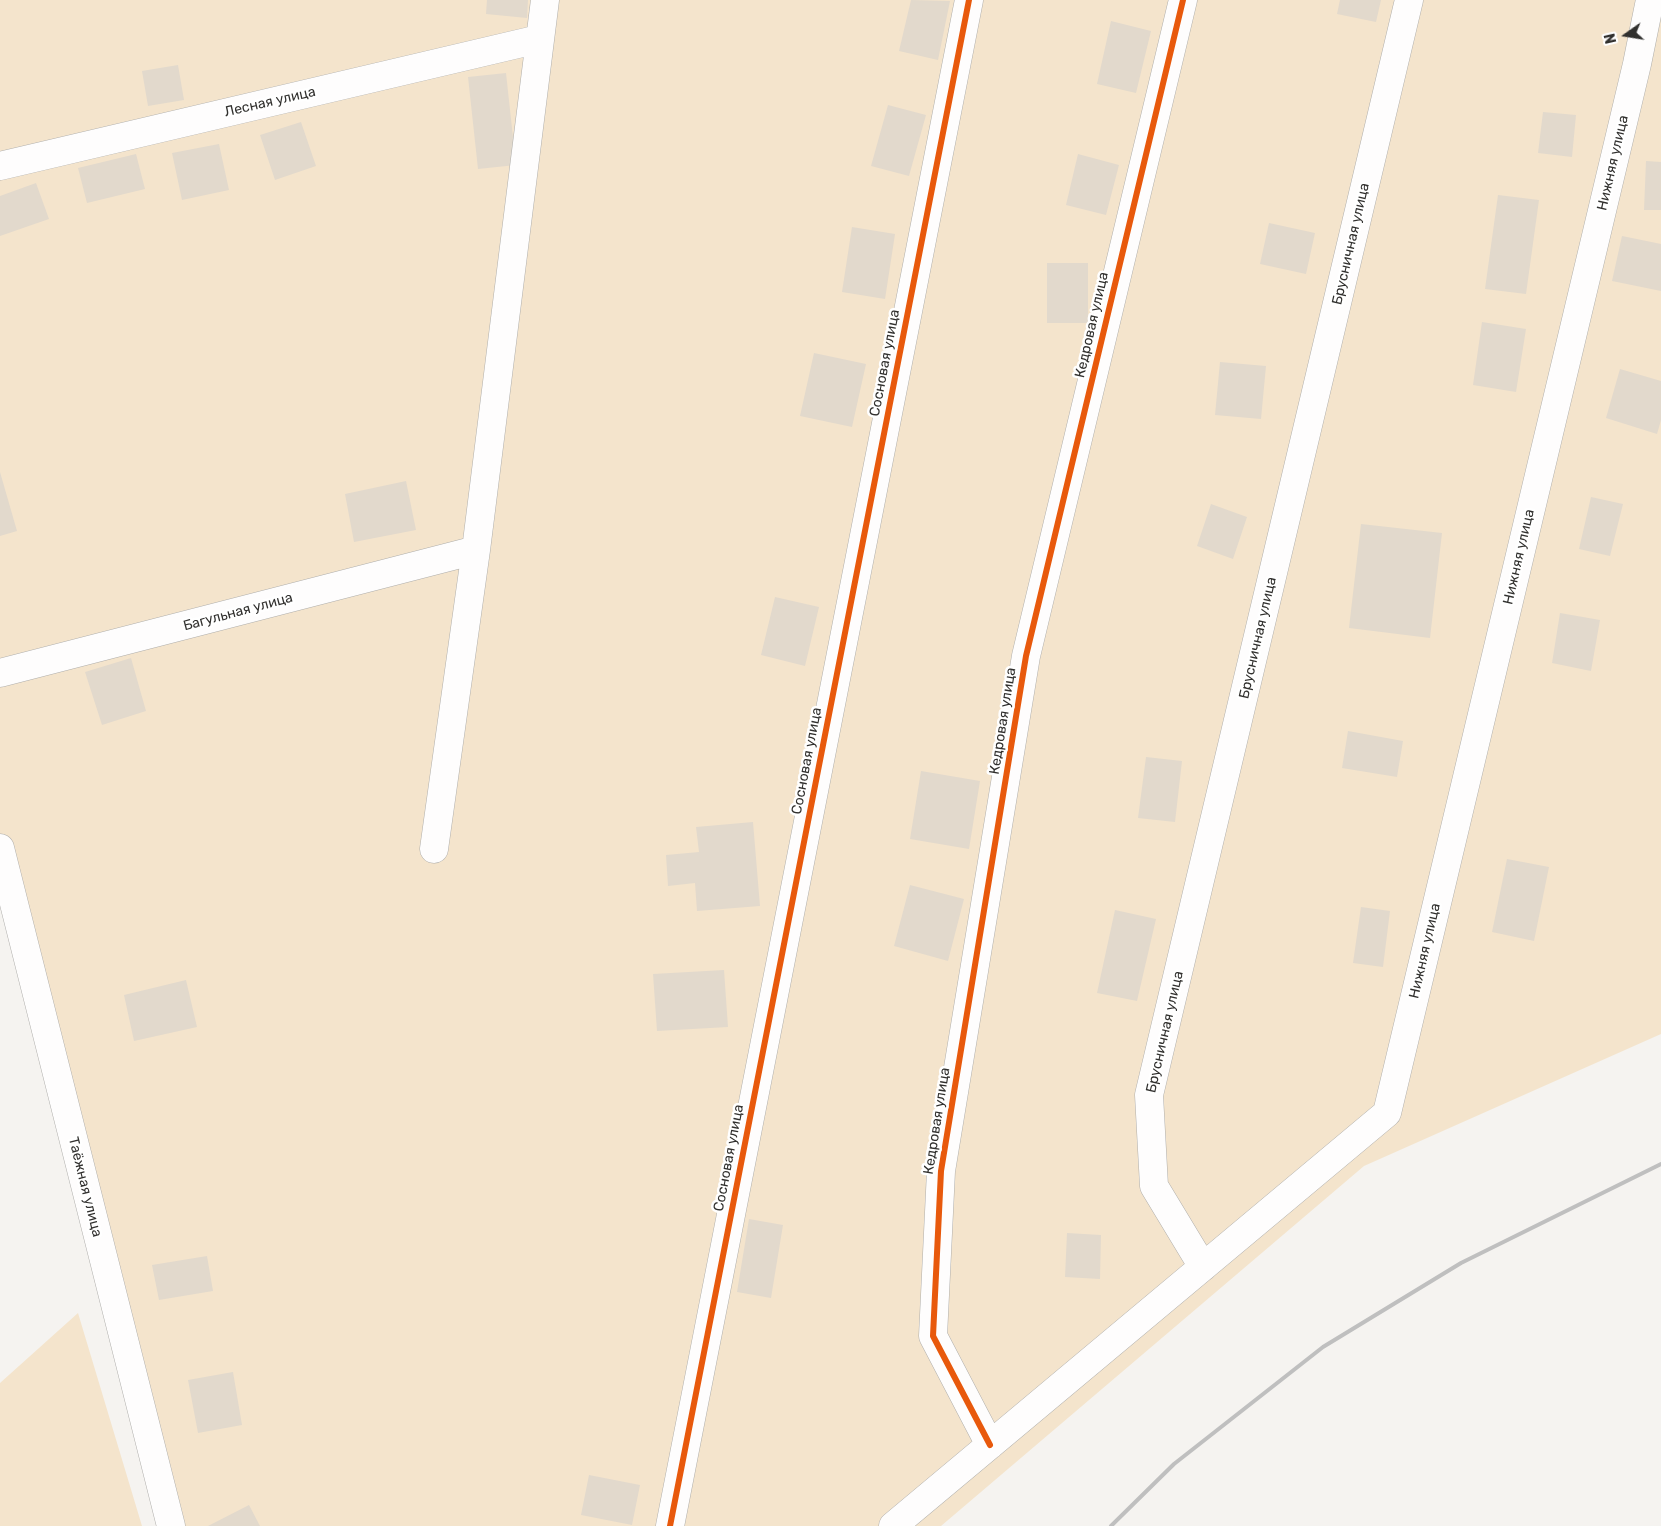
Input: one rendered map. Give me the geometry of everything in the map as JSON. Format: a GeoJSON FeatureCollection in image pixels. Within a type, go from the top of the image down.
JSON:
{"type":"FeatureCollection","features":[{"type":"Feature","properties":{"kind":"street"},"geometry":{"type":"LineString","coordinates":[[434,849],[476,550],[545,0]]}},
{"type":"Feature","properties":{"kind":"street","name":"Сосновая улица"},"geometry":{"type":"LineString","coordinates":[[670,1526],[969,0]]}},
{"type":"Feature","properties":{"kind":"street","name":"Кедровая улица"},"geometry":{"type":"LineString","coordinates":[[990,1445],[933,1336],[941,1170],[1026,656],[1183,0]]}},
{"type":"Feature","properties":{"kind":"street","name":"Брусничная улица"},"geometry":{"type":"LineString","coordinates":[[1203,1267],[1154,1186],[1150,1095],[1409,0]]}},
{"type":"Feature","properties":{"kind":"street","name":"Нижняя улица"},"geometry":{"type":"LineString","coordinates":[[1203,1267],[1387,1113],[1650,0]]}},
{"type":"Feature","properties":{"kind":"street","name":"Лесная улица"},"geometry":{"type":"LineString","coordinates":[[0,166],[539,39]]}},
{"type":"Feature","properties":{"kind":"street","name":"Багульная улица"},"geometry":{"type":"LineString","coordinates":[[0,674],[476,550]]}},
{"type":"Feature","properties":{"kind":"street","name":"Таёжная улица"},"geometry":{"type":"LineString","coordinates":[[0,848],[171,1526]]}},
{"type":"Feature","properties":{"kind":"street"},"geometry":{"type":"LineString","coordinates":[[893,1526],[1203,1267]]}},
{"type":"Feature","properties":{"kind":"shaded area"},"geometry":{"type":"Polygon","coordinates":[[[0,0],[1661,0],[1661,1034],[1364,1166],[941,1526],[176,1526],[0,870],[0,0]]]}},
{"type":"Feature","properties":{"kind":"shaded area"},"geometry":{"type":"Polygon","coordinates":[[[78,1313],[142,1526],[0,1526],[0,1383],[78,1313]]]}},
{"type":"Feature","properties":{"kind":"building"},"geometry":{"type":"Polygon","coordinates":[[[487,0],[528,0],[527,18],[486,14],[487,0]]]}},
{"type":"Feature","properties":{"kind":"building"},"geometry":{"type":"Polygon","coordinates":[[[911,0],[950,1],[938,60],[899,51],[911,0]]]}},
{"type":"Feature","properties":{"kind":"building"},"geometry":{"type":"Polygon","coordinates":[[[1340,0],[1381,0],[1376,22],[1337,14],[1340,0]]]}},
{"type":"Feature","properties":{"kind":"building"},"geometry":{"type":"Polygon","coordinates":[[[1111,21],[1151,31],[1136,93],[1097,84],[1111,21]]]}},
{"type":"Feature","properties":{"kind":"building"},"geometry":{"type":"Polygon","coordinates":[[[178,65],[184,100],[148,106],[142,71],[178,65]]]}},
{"type":"Feature","properties":{"kind":"building"},"geometry":{"type":"Polygon","coordinates":[[[506,73],[516,165],[478,169],[468,77],[506,73]]]}},
{"type":"Feature","properties":{"kind":"building"},"geometry":{"type":"Polygon","coordinates":[[[888,105],[926,115],[909,176],[871,166],[888,105]]]}},
{"type":"Feature","properties":{"kind":"building"},"geometry":{"type":"Polygon","coordinates":[[[1543,112],[1576,115],[1572,157],[1538,153],[1543,112]]]}},
{"type":"Feature","properties":{"kind":"building"},"geometry":{"type":"Polygon","coordinates":[[[301,122],[316,166],[275,180],[260,135],[301,122]]]}},
{"type":"Feature","properties":{"kind":"building"},"geometry":{"type":"Polygon","coordinates":[[[219,144],[229,190],[182,200],[172,153],[219,144]]]}},
{"type":"Feature","properties":{"kind":"building"},"geometry":{"type":"Polygon","coordinates":[[[136,154],[145,189],[87,203],[78,168],[136,154]]]}},
{"type":"Feature","properties":{"kind":"building"},"geometry":{"type":"Polygon","coordinates":[[[1078,154],[1119,165],[1106,215],[1066,205],[1078,154]]]}},
{"type":"Feature","properties":{"kind":"building"},"geometry":{"type":"Polygon","coordinates":[[[1646,161],[1661,162],[1661,210],[1644,210],[1646,161]]]}},
{"type":"Feature","properties":{"kind":"building"},"geometry":{"type":"Polygon","coordinates":[[[36,183],[49,219],[0,236],[0,196],[36,183]]]}},
{"type":"Feature","properties":{"kind":"building"},"geometry":{"type":"Polygon","coordinates":[[[1498,195],[1539,200],[1526,294],[1485,289],[1498,195]]]}},
{"type":"Feature","properties":{"kind":"building"},"geometry":{"type":"Polygon","coordinates":[[[1269,223],[1315,233],[1306,274],[1260,264],[1269,223]]]}},
{"type":"Feature","properties":{"kind":"building"},"geometry":{"type":"Polygon","coordinates":[[[852,227],[895,234],[885,299],[842,292],[852,227]]]}},
{"type":"Feature","properties":{"kind":"building"},"geometry":{"type":"Polygon","coordinates":[[[1622,236],[1661,244],[1661,291],[1612,281],[1622,236]]]}},
{"type":"Feature","properties":{"kind":"building"},"geometry":{"type":"Polygon","coordinates":[[[1047,263],[1088,263],[1088,323],[1047,323],[1047,263]]]}},
{"type":"Feature","properties":{"kind":"building"},"geometry":{"type":"Polygon","coordinates":[[[1482,322],[1526,329],[1516,392],[1473,385],[1482,322]]]}},
{"type":"Feature","properties":{"kind":"building"},"geometry":{"type":"Polygon","coordinates":[[[814,353],[866,364],[852,427],[800,416],[814,353]]]}},
{"type":"Feature","properties":{"kind":"building"},"geometry":{"type":"Polygon","coordinates":[[[1220,362],[1266,366],[1261,419],[1215,415],[1220,362]]]}},
{"type":"Feature","properties":{"kind":"building"},"geometry":{"type":"Polygon","coordinates":[[[1620,369],[1661,381],[1661,420],[1657,434],[1606,418],[1620,369]]]}},
{"type":"Feature","properties":{"kind":"building"},"geometry":{"type":"Polygon","coordinates":[[[0,472],[17,531],[0,536],[0,472]]]}},
{"type":"Feature","properties":{"kind":"building"},"geometry":{"type":"Polygon","coordinates":[[[406,481],[416,530],[354,542],[345,494],[406,481]]]}},
{"type":"Feature","properties":{"kind":"building"},"geometry":{"type":"Polygon","coordinates":[[[1591,497],[1623,504],[1610,556],[1579,549],[1591,497]]]}},
{"type":"Feature","properties":{"kind":"building"},"geometry":{"type":"Polygon","coordinates":[[[1211,504],[1247,517],[1233,559],[1197,546],[1211,504]]]}},
{"type":"Feature","properties":{"kind":"building"},"geometry":{"type":"Polygon","coordinates":[[[1361,524],[1442,533],[1430,638],[1349,628],[1361,524]]]}},
{"type":"Feature","properties":{"kind":"building"},"geometry":{"type":"Polygon","coordinates":[[[775,597],[819,607],[805,666],[761,655],[775,597]]]}},
{"type":"Feature","properties":{"kind":"building"},"geometry":{"type":"Polygon","coordinates":[[[1560,613],[1600,620],[1591,671],[1552,663],[1560,613]]]}},
{"type":"Feature","properties":{"kind":"building"},"geometry":{"type":"Polygon","coordinates":[[[131,658],[146,711],[102,725],[85,672],[131,658]]]}},
{"type":"Feature","properties":{"kind":"building"},"geometry":{"type":"Polygon","coordinates":[[[1348,731],[1403,741],[1397,777],[1342,768],[1348,731]]]}},
{"type":"Feature","properties":{"kind":"building"},"geometry":{"type":"Polygon","coordinates":[[[1146,757],[1182,761],[1175,822],[1138,818],[1146,757]]]}},
{"type":"Feature","properties":{"kind":"building"},"geometry":{"type":"Polygon","coordinates":[[[921,771],[980,781],[969,849],[910,839],[921,771]]]}},
{"type":"Feature","properties":{"kind":"building"},"geometry":{"type":"Polygon","coordinates":[[[753,822],[760,906],[697,911],[695,883],[668,886],[666,855],[699,852],[696,827],[753,822]]]}},
{"type":"Feature","properties":{"kind":"building"},"geometry":{"type":"Polygon","coordinates":[[[1507,859],[1549,867],[1534,941],[1492,932],[1507,859]]]}},
{"type":"Feature","properties":{"kind":"building"},"geometry":{"type":"Polygon","coordinates":[[[910,885],[964,899],[948,961],[894,946],[910,885]]]}},
{"type":"Feature","properties":{"kind":"building"},"geometry":{"type":"Polygon","coordinates":[[[1361,907],[1390,911],[1383,967],[1353,963],[1361,907]]]}},
{"type":"Feature","properties":{"kind":"building"},"geometry":{"type":"Polygon","coordinates":[[[1115,910],[1156,919],[1137,1001],[1097,993],[1115,910]]]}},
{"type":"Feature","properties":{"kind":"building"},"geometry":{"type":"Polygon","coordinates":[[[724,970],[728,1027],[657,1031],[653,974],[724,970]]]}},
{"type":"Feature","properties":{"kind":"building"},"geometry":{"type":"Polygon","coordinates":[[[186,980],[197,1027],[134,1041],[124,995],[186,980]]]}},
{"type":"Feature","properties":{"kind":"building"},"geometry":{"type":"Polygon","coordinates":[[[749,1219],[783,1225],[771,1298],[737,1292],[749,1219]]]}},
{"type":"Feature","properties":{"kind":"building"},"geometry":{"type":"Polygon","coordinates":[[[1067,1233],[1101,1235],[1100,1279],[1065,1277],[1067,1233]]]}},
{"type":"Feature","properties":{"kind":"building"},"geometry":{"type":"Polygon","coordinates":[[[207,1256],[213,1291],[159,1300],[152,1265],[207,1256]]]}},
{"type":"Feature","properties":{"kind":"building"},"geometry":{"type":"Polygon","coordinates":[[[233,1372],[242,1425],[198,1433],[188,1380],[233,1372]]]}},
{"type":"Feature","properties":{"kind":"building"},"geometry":{"type":"Polygon","coordinates":[[[589,1475],[640,1485],[632,1525],[581,1515],[589,1475]]]}},
{"type":"Feature","properties":{"kind":"building"},"geometry":{"type":"Polygon","coordinates":[[[249,1505],[260,1526],[208,1526],[249,1505]]]}},
{"type":"Feature","properties":{"kind":"railway"},"geometry":{"type":"LineString","coordinates":[[1111,1526],[1174,1464],[1323,1347],[1461,1263],[1661,1164]]}},
{"type":"Feature","properties":{"kind":"cycle path"},"geometry":{"type":"LineString","coordinates":[[670,1526],[969,0]]}},
{"type":"Feature","properties":{"kind":"cycle path"},"geometry":{"type":"LineString","coordinates":[[990,1445],[933,1336],[941,1171],[1026,656],[1183,0]]}}]}
